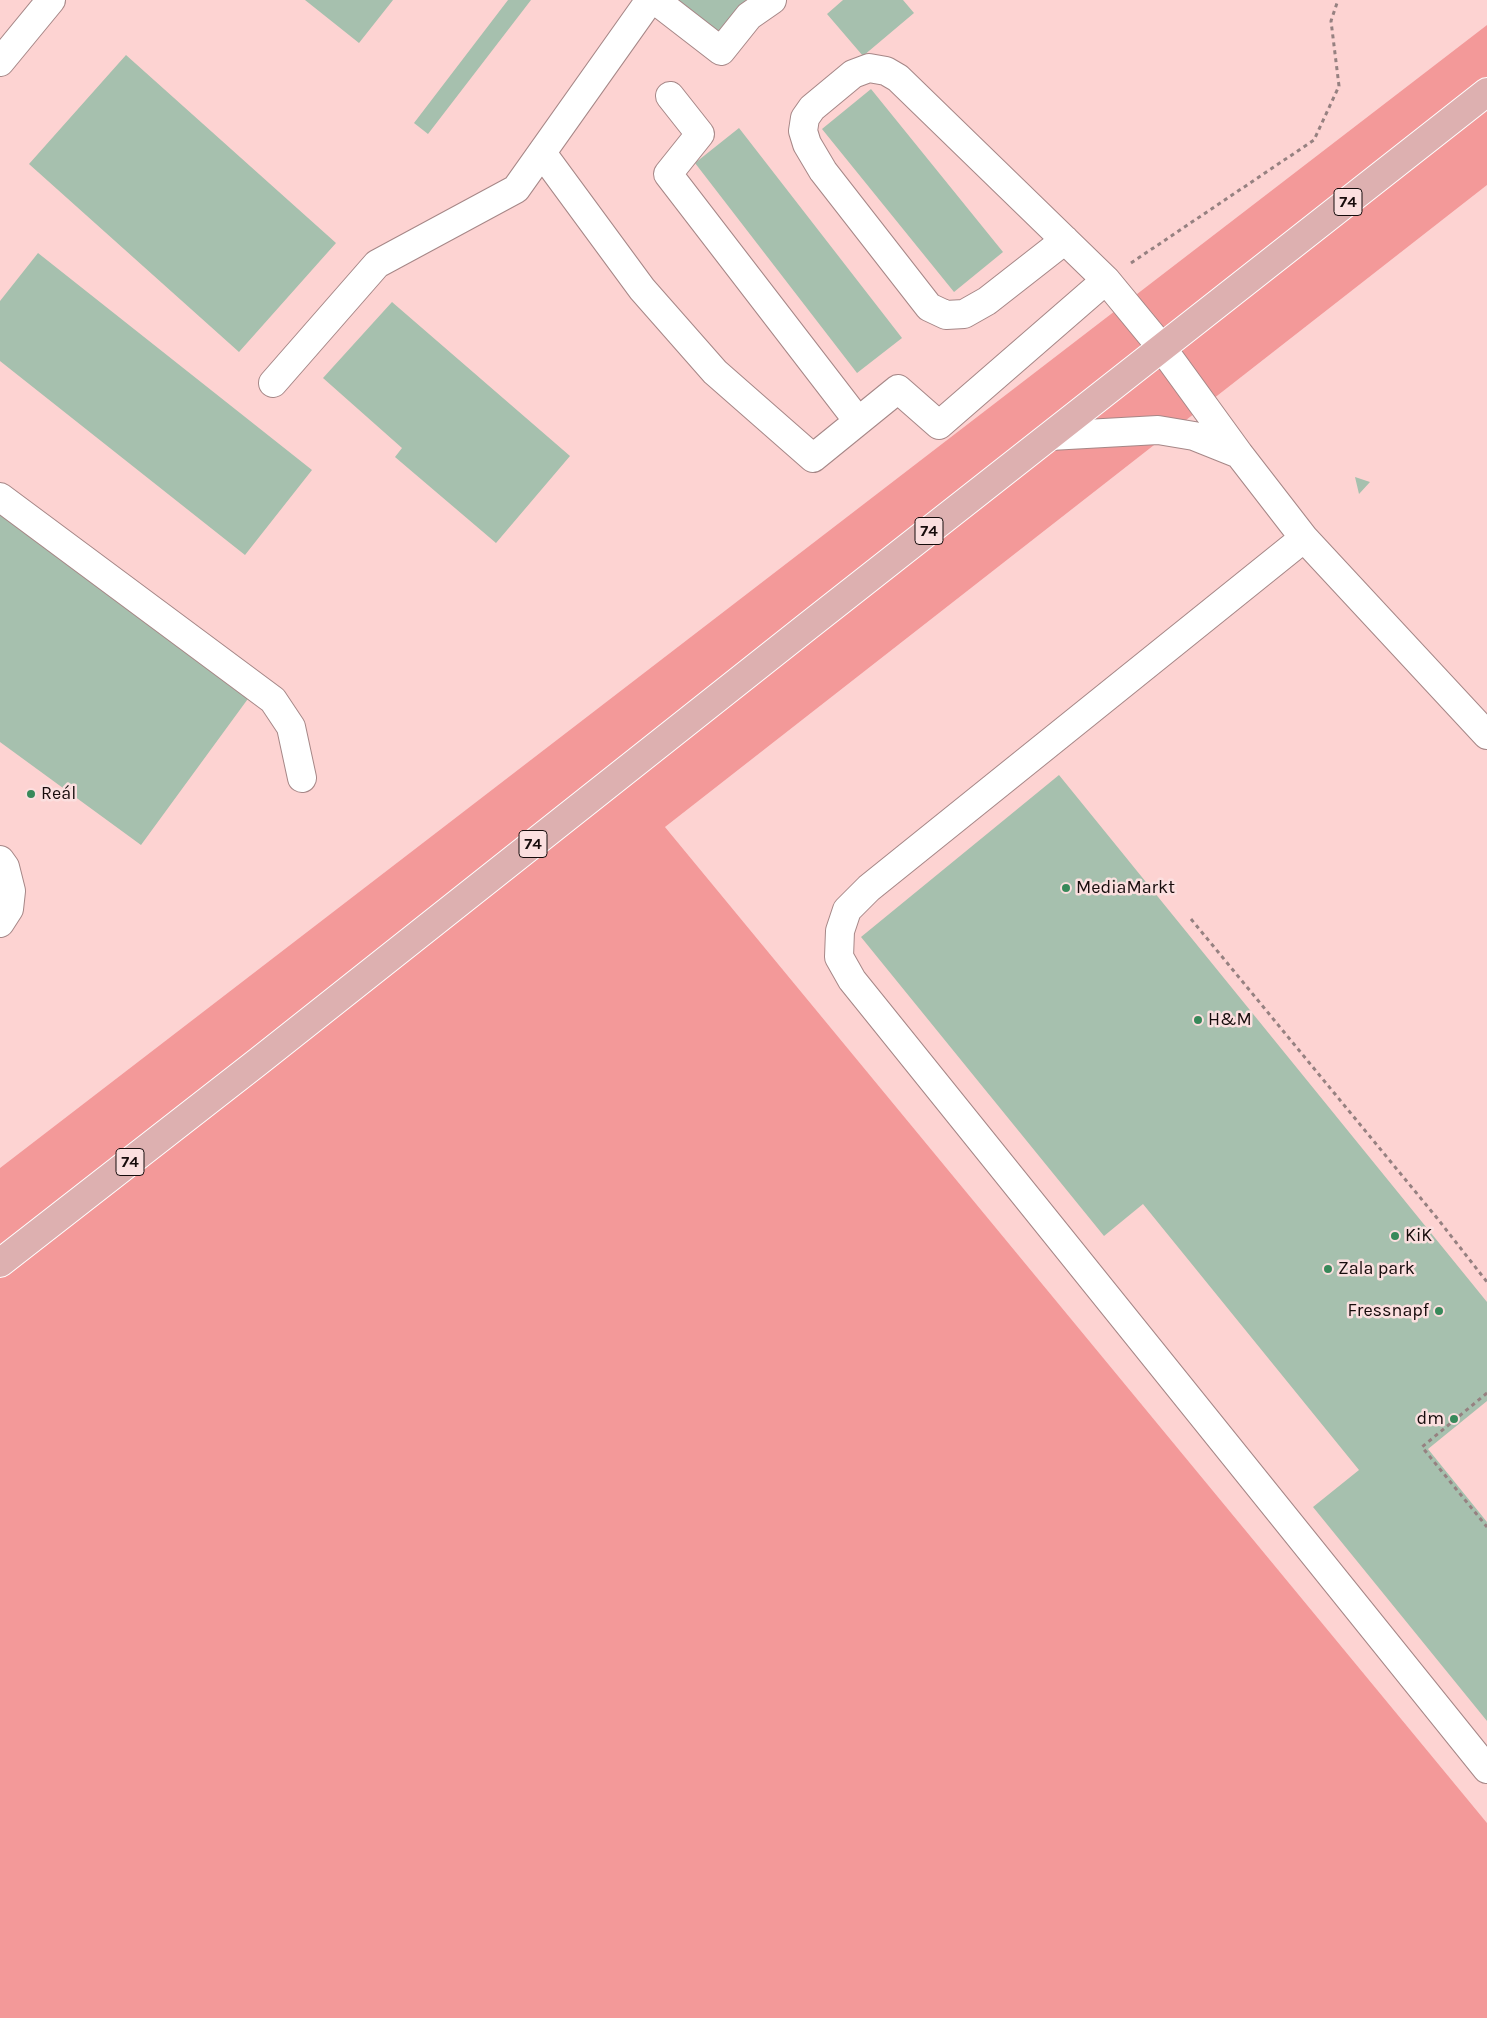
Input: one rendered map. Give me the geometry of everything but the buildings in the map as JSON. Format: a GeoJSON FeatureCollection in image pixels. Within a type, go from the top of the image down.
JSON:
{"type":"FeatureCollection","features":[{"type":"Feature","properties":{"kind":"main road","name":"74"},"geometry":{"type":"LineString","coordinates":[[0,1263],[1487,92]]}},
{"type":"Feature","properties":{"kind":"street"},"geometry":{"type":"LineString","coordinates":[[0,62],[51,0]]}},
{"type":"Feature","properties":{"kind":"street"},"geometry":{"type":"LineString","coordinates":[[273,383],[377,264],[516,189],[650,0]]}},
{"type":"Feature","properties":{"kind":"street"},"geometry":{"type":"LineString","coordinates":[[655,0],[721,51],[749,16],[772,0]]}},
{"type":"Feature","properties":{"kind":"street"},"geometry":{"type":"LineString","coordinates":[[1065,240],[987,301],[964,314],[946,315],[929,307],[823,171],[807,144],[804,130],[805,118],[812,108],[853,74],[869,68],[886,71],[898,78],[1065,240],[1106,280],[1162,348],[1239,454],[1304,538],[1487,735]]}},
{"type":"Feature","properties":{"kind":"street"},"geometry":{"type":"LineString","coordinates":[[670,96],[700,134],[668,174],[858,421]]}},
{"type":"Feature","properties":{"kind":"street"},"geometry":{"type":"LineString","coordinates":[[542,153],[642,288],[709,365],[813,458],[898,389],[939,425],[1106,280]]}},
{"type":"Feature","properties":{"kind":"street"},"geometry":{"type":"LineString","coordinates":[[1050,436],[1158,430],[1194,436],[1239,454]]}},
{"type":"Feature","properties":{"kind":"street"},"geometry":{"type":"LineString","coordinates":[[0,497],[273,700],[291,727],[302,778]]}},
{"type":"Feature","properties":{"kind":"street"},"geometry":{"type":"LineString","coordinates":[[1304,538],[869,888],[847,910],[840,931],[839,957],[852,980],[1487,1770]]}},
{"type":"Feature","properties":{"kind":"street"},"geometry":{"type":"LineString","coordinates":[[0,860],[5,868],[11,891],[9,910],[0,923]]}},
{"type":"Feature","properties":{"kind":"path"},"geometry":{"type":"LineString","coordinates":[[1106,280],[1314,140],[1339,86],[1331,21],[1338,0]]}},
{"type":"Feature","properties":{"kind":"path"},"geometry":{"type":"LineString","coordinates":[[1192,919],[1487,1282]]}},
{"type":"Feature","properties":{"kind":"path"},"geometry":{"type":"LineString","coordinates":[[1487,1393],[1422,1447],[1487,1527]]}},
{"type":"Feature","properties":{"kind":"shaded area"},"geometry":{"type":"Polygon","coordinates":[[[0,0],[1487,0],[1487,25],[0,1168],[0,0]]]}},
{"type":"Feature","properties":{"kind":"shaded area"},"geometry":{"type":"Polygon","coordinates":[[[1487,25],[1487,185],[665,827],[1487,1823],[1487,2018],[0,2018],[0,1168],[1487,25]]]}},
{"type":"Feature","properties":{"kind":"shaded area"},"geometry":{"type":"Polygon","coordinates":[[[1487,185],[1487,1823],[665,827],[1487,185]]]}},
{"type":"Feature","properties":{"kind":"place","name":"Reál"},"geometry":{"type":"Point","coordinates":[31,794]}},
{"type":"Feature","properties":{"kind":"place","name":"MediaMarkt"},"geometry":{"type":"Point","coordinates":[1066,888]}},
{"type":"Feature","properties":{"kind":"place","name":"H&M"},"geometry":{"type":"Point","coordinates":[1198,1020]}},
{"type":"Feature","properties":{"kind":"place","name":"KiK"},"geometry":{"type":"Point","coordinates":[1395,1236]}},
{"type":"Feature","properties":{"kind":"place","name":"Zala park"},"geometry":{"type":"Point","coordinates":[1328,1269]}},
{"type":"Feature","properties":{"kind":"place","name":"Fressnapf"},"geometry":{"type":"Point","coordinates":[1439,1311]}},
{"type":"Feature","properties":{"kind":"place","name":"dm"},"geometry":{"type":"Point","coordinates":[1454,1419]}}]}
